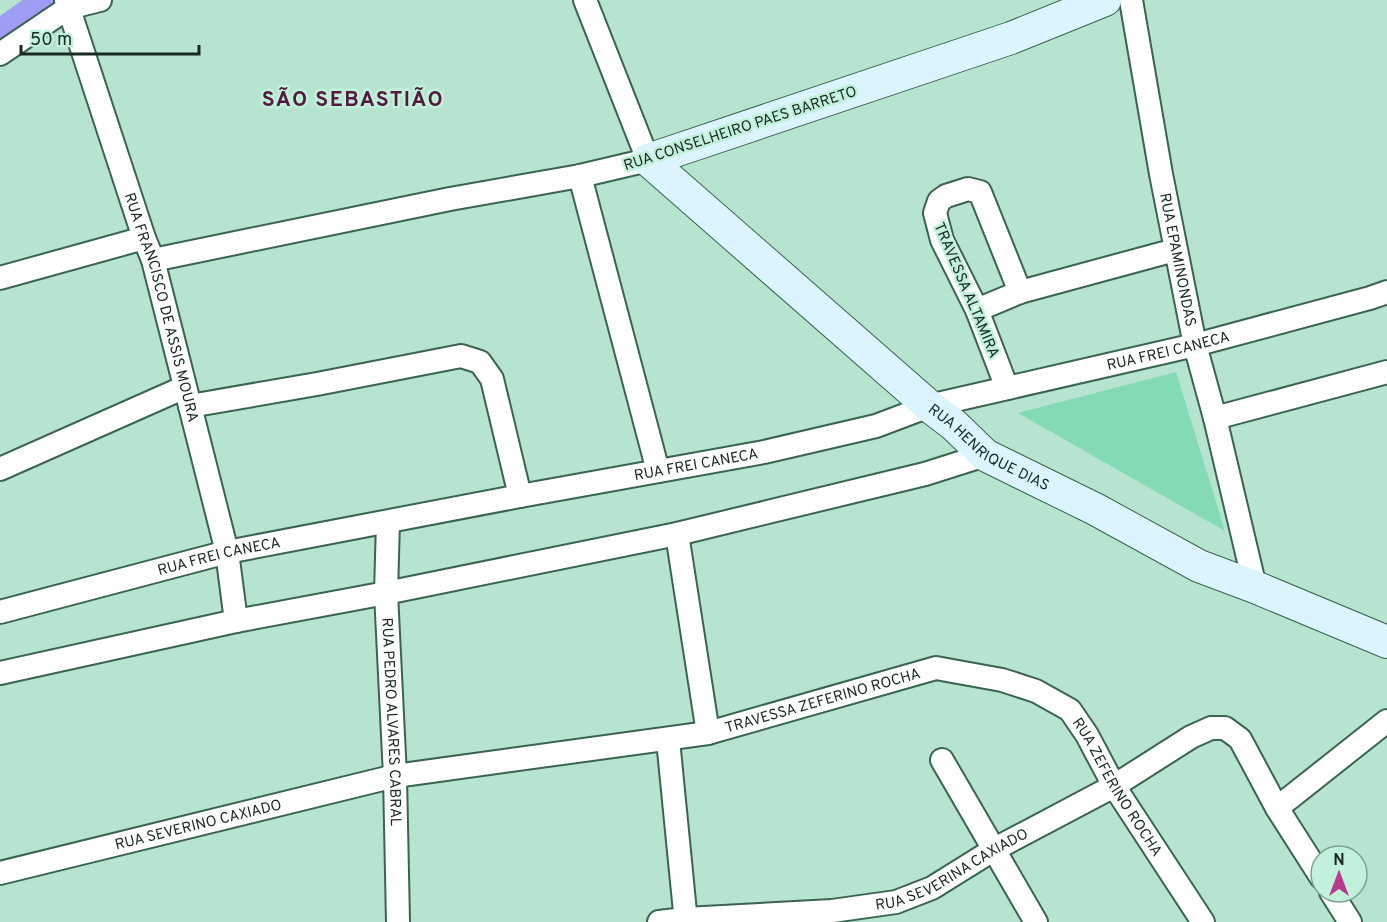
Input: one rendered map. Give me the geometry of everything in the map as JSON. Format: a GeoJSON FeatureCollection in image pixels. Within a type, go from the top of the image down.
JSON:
{"type":"FeatureCollection","features":[{"type":"Feature","properties":{"kind":"street"},"geometry":{"type":"LineString","coordinates":[[0,54],[67,4],[100,0]]}},
{"type":"Feature","properties":{"kind":"street"},"geometry":{"type":"LineString","coordinates":[[585,0],[648,160]]}},
{"type":"Feature","properties":{"kind":"street","name":"RUA CONSELHEIRO PAES BARRETO"},"geometry":{"type":"LineString","coordinates":[[153,260],[450,199],[580,176],[648,160],[1011,38],[1105,0]]}},
{"type":"Feature","properties":{"kind":"street","name":"RUA EPAMINONDAS"},"geometry":{"type":"LineString","coordinates":[[1131,0],[1175,250],[1255,587]]}},
{"type":"Feature","properties":{"kind":"street","name":"RUA FRANCISCO DE ASSIS MOURA"},"geometry":{"type":"LineString","coordinates":[[67,4],[153,260],[227,552],[236,621]]}},
{"type":"Feature","properties":{"kind":"street","name":"RUA HENRIQUE DIAS"},"geometry":{"type":"LineString","coordinates":[[648,160],[929,406],[954,425],[985,455],[1095,509],[1199,566],[1387,642]]}},
{"type":"Feature","properties":{"kind":"street"},"geometry":{"type":"LineString","coordinates":[[580,176],[658,471]]}},
{"type":"Feature","properties":{"kind":"street","name":"TRAVESSA ALTAMIRA"},"geometry":{"type":"LineString","coordinates":[[1007,388],[977,310],[942,240],[936,222],[936,207],[939,201],[946,196],[968,189],[981,192],[1020,292]]}},
{"type":"Feature","properties":{"kind":"street"},"geometry":{"type":"LineString","coordinates":[[0,278],[144,238]]}},
{"type":"Feature","properties":{"kind":"street"},"geometry":{"type":"LineString","coordinates":[[977,310],[1020,292],[1175,250]]}},
{"type":"Feature","properties":{"kind":"street","name":"RUA FREI CANECA"},"geometry":{"type":"LineString","coordinates":[[0,612],[227,552],[520,495],[764,453],[876,426],[929,406],[1196,345],[1387,292]]}},
{"type":"Feature","properties":{"kind":"street"},"geometry":{"type":"LineString","coordinates":[[0,469],[187,397],[317,384],[461,356],[480,362],[492,379],[520,495]]}},
{"type":"Feature","properties":{"kind":"street"},"geometry":{"type":"LineString","coordinates":[[1215,418],[1387,372]]}},
{"type":"Feature","properties":{"kind":"street"},"geometry":{"type":"LineString","coordinates":[[0,673],[236,621],[677,534],[925,474],[985,455]]}},
{"type":"Feature","properties":{"kind":"street","name":"RUA PEDRO ALVARES CABRAL"},"geometry":{"type":"LineString","coordinates":[[388,522],[386,593],[395,776],[398,922]]}},
{"type":"Feature","properties":{"kind":"street"},"geometry":{"type":"LineString","coordinates":[[677,534],[708,733]]}},
{"type":"Feature","properties":{"kind":"street","name":"TRAVESSA ZEFERINO ROCHA"},"geometry":{"type":"LineString","coordinates":[[668,740],[708,733],[936,668]]}},
{"type":"Feature","properties":{"kind":"street","name":"RUA ZEFERINO ROCHA"},"geometry":{"type":"LineString","coordinates":[[936,668],[1002,680],[1036,691],[1070,710],[1087,735],[1114,786],[1203,922]]}},
{"type":"Feature","properties":{"kind":"street"},"geometry":{"type":"LineString","coordinates":[[1309,858],[1277,808],[1387,722]]}},
{"type":"Feature","properties":{"kind":"street","name":"RUA SEVERINA CAXIADO"},"geometry":{"type":"LineString","coordinates":[[659,922],[835,916],[896,902],[932,888],[993,850],[1114,786],[1191,737],[1211,728],[1225,728],[1240,739],[1277,808]]}},
{"type":"Feature","properties":{"kind":"street"},"geometry":{"type":"LineString","coordinates":[[668,740],[686,920]]}},
{"type":"Feature","properties":{"kind":"street","name":"RUA SEVERINO CAXIADO"},"geometry":{"type":"LineString","coordinates":[[0,873],[395,776],[668,740]]}},
{"type":"Feature","properties":{"kind":"street"},"geometry":{"type":"LineString","coordinates":[[942,760],[1036,922]]}},
{"type":"Feature","properties":{"kind":"street"},"geometry":{"type":"LineString","coordinates":[[1338,904],[1350,922]]}},
{"type":"Feature","properties":{"kind":"green space"},"geometry":{"type":"Polygon","coordinates":[[[1176,372],[1225,531],[1018,413],[1176,372]]]}},
{"type":"Feature","properties":{"kind":"waterway"},"geometry":{"type":"LineString","coordinates":[[0,32],[45,0]]}},
{"type":"Feature","properties":{"kind":"district","name":"SÃO SEBASTIÃO"},"geometry":{"type":"Point","coordinates":[353,99]}}]}
